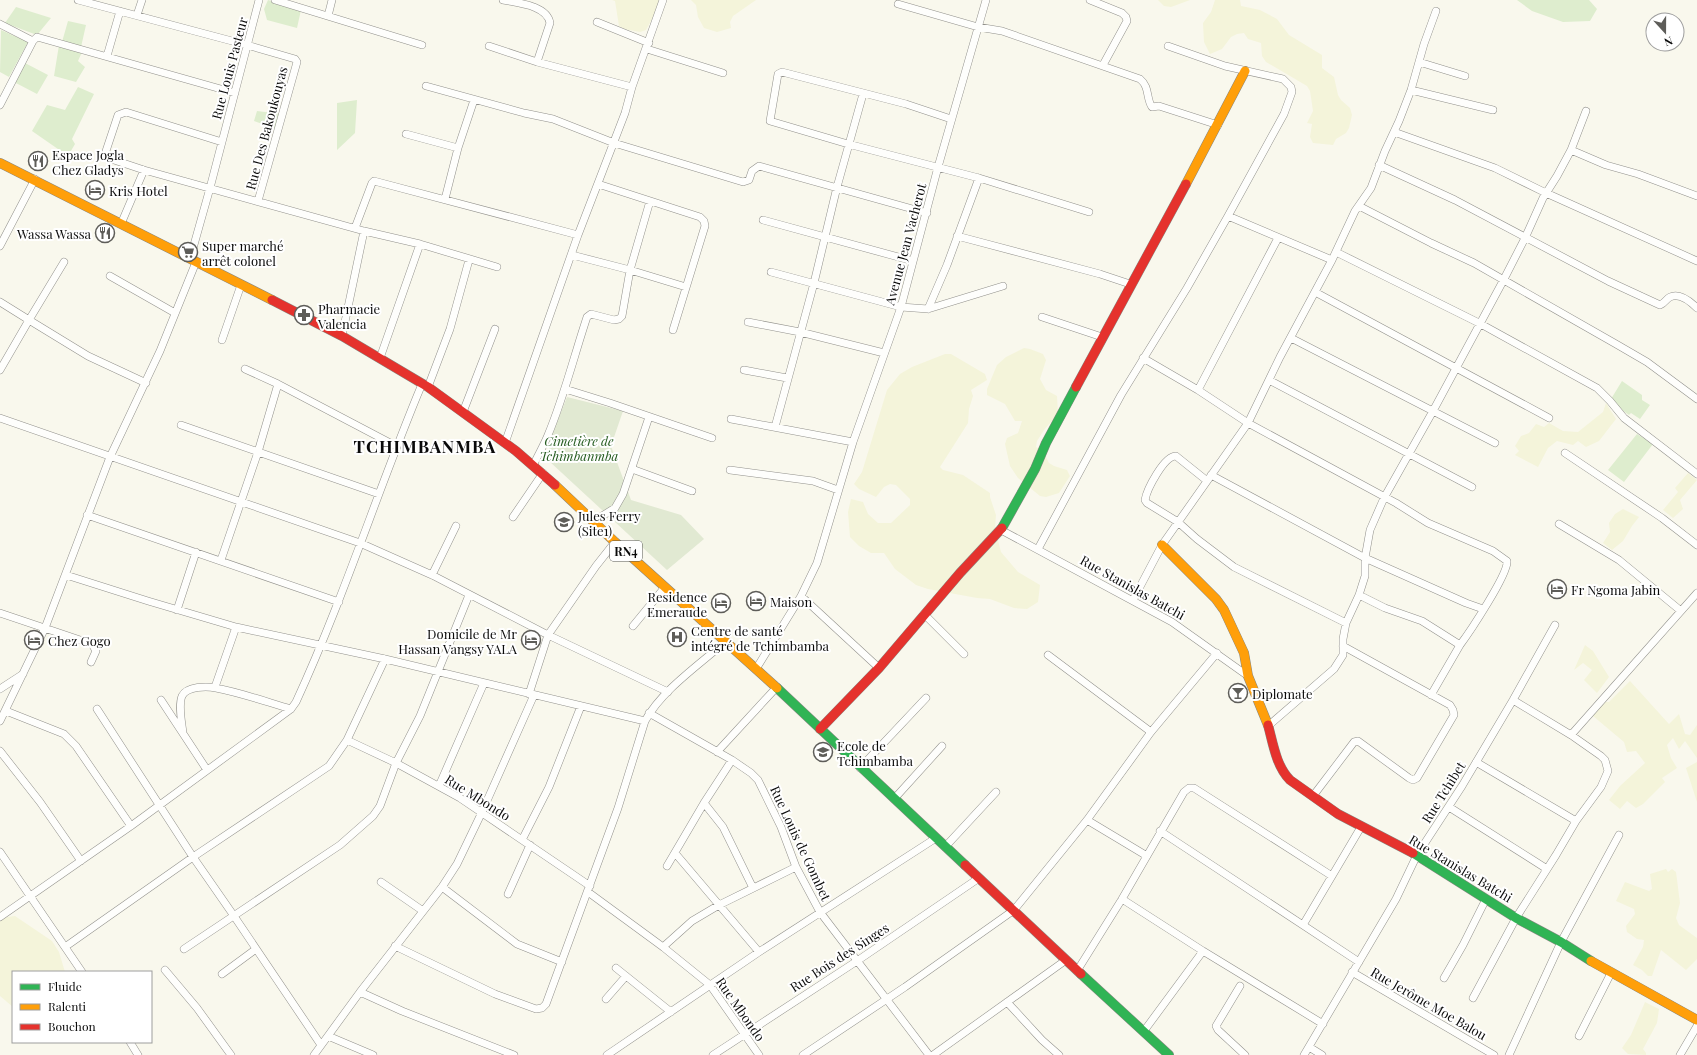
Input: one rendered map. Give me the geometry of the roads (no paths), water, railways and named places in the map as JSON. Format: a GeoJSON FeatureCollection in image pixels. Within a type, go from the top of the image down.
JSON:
{"type":"FeatureCollection","features":[{"type":"Feature","properties":{"kind":"main road"},"geometry":{"type":"LineString","coordinates":[[820,729],[879,668],[924,614],[1001,530],[1035,469],[1046,444],[1130,284],[1218,125],[1245,71]]}},
{"type":"Feature","properties":{"kind":"main road","name":"RN4"},"geometry":{"type":"LineString","coordinates":[[0,162],[342,336],[425,386],[505,443],[543,473],[615,542],[756,669],[860,768],[1014,910],[1077,971],[1169,1055]]}},
{"type":"Feature","properties":{"kind":"main road","name":"Rue Stanislas Batchi"},"geometry":{"type":"LineString","coordinates":[[1162,545],[1221,605],[1244,653],[1248,676],[1268,726],[1275,751],[1285,775],[1338,814],[1417,855],[1516,918],[1561,942],[1611,974],[1697,1020]]}},
{"type":"Feature","properties":{"kind":"street"},"geometry":{"type":"LineString","coordinates":[[78,0],[247,45]]}},
{"type":"Feature","properties":{"kind":"street"},"geometry":{"type":"LineString","coordinates":[[137,15],[142,0]]}},
{"type":"Feature","properties":{"kind":"street","name":"Rue Louis Pasteur"},"geometry":{"type":"LineString","coordinates":[[193,260],[210,188],[259,0]]}},
{"type":"Feature","properties":{"kind":"street"},"geometry":{"type":"LineString","coordinates":[[275,0],[422,46]]}},
{"type":"Feature","properties":{"kind":"street"},"geometry":{"type":"LineString","coordinates":[[328,16],[332,0]]}},
{"type":"Feature","properties":{"kind":"street"},"geometry":{"type":"LineString","coordinates":[[502,0],[536,8],[548,17],[550,23],[537,62]]}},
{"type":"Feature","properties":{"kind":"street"},"geometry":{"type":"LineString","coordinates":[[505,443],[578,235],[625,113],[632,87],[648,46],[663,0]]}},
{"type":"Feature","properties":{"kind":"street","name":"Avenue Jean Vacherot"},"geometry":{"type":"LineString","coordinates":[[801,596],[814,569],[853,442],[901,307],[938,166],[986,0]]}},
{"type":"Feature","properties":{"kind":"street"},"geometry":{"type":"LineString","coordinates":[[1090,0],[1122,13],[1126,17],[1127,21],[1103,65]]}},
{"type":"Feature","properties":{"kind":"street"},"geometry":{"type":"LineString","coordinates":[[898,4],[978,27],[1002,31],[1103,65],[1140,79],[1144,82],[1152,107],[1159,106],[1218,125]]}},
{"type":"Feature","properties":{"kind":"street"},"geometry":{"type":"LineString","coordinates":[[107,56],[120,11]]}},
{"type":"Feature","properties":{"kind":"street"},"geometry":{"type":"LineString","coordinates":[[1133,600],[1162,545],[1248,423],[1359,206],[1371,188],[1379,165],[1411,90],[1436,11]]}},
{"type":"Feature","properties":{"kind":"street"},"geometry":{"type":"LineString","coordinates":[[597,22],[648,46],[723,73]]}},
{"type":"Feature","properties":{"kind":"street"},"geometry":{"type":"LineString","coordinates":[[0,24],[33,41]]}},
{"type":"Feature","properties":{"kind":"street"},"geometry":{"type":"LineString","coordinates":[[0,105],[33,41],[35,38],[39,37],[235,93]]}},
{"type":"Feature","properties":{"kind":"street","name":"Rue Des Bakoukouyas"},"geometry":{"type":"LineString","coordinates":[[247,45],[295,59],[296,62],[258,201]]}},
{"type":"Feature","properties":{"kind":"street"},"geometry":{"type":"LineString","coordinates":[[489,46],[537,62],[632,87]]}},
{"type":"Feature","properties":{"kind":"street"},"geometry":{"type":"LineString","coordinates":[[1038,549],[1121,395],[1187,288],[1228,216],[1284,114],[1292,92],[1291,87],[1283,79],[1261,73],[1245,71],[1205,60],[1168,46]]}},
{"type":"Feature","properties":{"kind":"street"},"geometry":{"type":"LineString","coordinates":[[1419,62],[1465,76]]}},
{"type":"Feature","properties":{"kind":"street"},"geometry":{"type":"LineString","coordinates":[[952,119],[906,104],[863,94],[784,72],[778,74],[770,121],[848,144],[938,166],[1089,212]]}},
{"type":"Feature","properties":{"kind":"street"},"geometry":{"type":"LineString","coordinates":[[426,86],[474,100],[553,119],[614,143],[743,182],[749,180],[752,171],[759,166],[926,213]]}},
{"type":"Feature","properties":{"kind":"street"},"geometry":{"type":"LineString","coordinates":[[1411,90],[1493,110]]}},
{"type":"Feature","properties":{"kind":"street"},"geometry":{"type":"LineString","coordinates":[[775,427],[814,282],[848,144],[863,94]]}},
{"type":"Feature","properties":{"kind":"street"},"geometry":{"type":"LineString","coordinates":[[445,199],[458,148],[474,100]]}},
{"type":"Feature","properties":{"kind":"street"},"geometry":{"type":"LineString","coordinates":[[1268,726],[1334,669],[1343,655],[1343,639],[1346,623],[1359,595],[1365,576],[1365,558],[1370,530],[1384,498],[1410,454],[1479,323],[1503,281],[1546,193],[1558,176],[1571,150],[1586,111]]}},
{"type":"Feature","properties":{"kind":"street"},"geometry":{"type":"LineString","coordinates":[[222,142],[122,112],[118,115],[106,152],[111,159],[144,170],[364,231],[420,244],[469,260],[497,267]]}},
{"type":"Feature","properties":{"kind":"street"},"geometry":{"type":"LineString","coordinates":[[1394,132],[1476,160],[1697,261]]}},
{"type":"Feature","properties":{"kind":"street"},"geometry":{"type":"LineString","coordinates":[[406,134],[458,148]]}},
{"type":"Feature","properties":{"kind":"street"},"geometry":{"type":"LineString","coordinates":[[1571,150],[1606,165],[1638,174],[1697,196]]}},
{"type":"Feature","properties":{"kind":"street"},"geometry":{"type":"LineString","coordinates":[[1379,165],[1456,200],[1608,281],[1660,305],[1665,303],[1671,297],[1677,296],[1690,302],[1697,308]]}},
{"type":"Feature","properties":{"kind":"street"},"geometry":{"type":"LineString","coordinates":[[121,224],[144,170]]}},
{"type":"Feature","properties":{"kind":"street"},"geometry":{"type":"LineString","coordinates":[[928,309],[978,178]]}},
{"type":"Feature","properties":{"kind":"street"},"geometry":{"type":"LineString","coordinates":[[0,246],[35,179]]}},
{"type":"Feature","properties":{"kind":"street"},"geometry":{"type":"LineString","coordinates":[[355,228],[362,205],[374,181],[578,235]]}},
{"type":"Feature","properties":{"kind":"street"},"geometry":{"type":"LineString","coordinates":[[598,184],[700,217],[704,221],[705,226],[673,330]]}},
{"type":"Feature","properties":{"kind":"street"},"geometry":{"type":"LineString","coordinates":[[533,466],[548,436],[565,389],[587,317],[591,314],[614,320],[619,319],[622,316],[630,270],[650,201]]}},
{"type":"Feature","properties":{"kind":"street"},"geometry":{"type":"LineString","coordinates":[[1359,206],[1474,263],[1503,281],[1647,362],[1697,399]]}},
{"type":"Feature","properties":{"kind":"street"},"geometry":{"type":"LineString","coordinates":[[1228,216],[1332,260]]}},
{"type":"Feature","properties":{"kind":"street"},"geometry":{"type":"LineString","coordinates":[[763,220],[913,260]]}},
{"type":"Feature","properties":{"kind":"street"},"geometry":{"type":"LineString","coordinates":[[342,336],[364,231]]}},
{"type":"Feature","properties":{"kind":"street"},"geometry":{"type":"LineString","coordinates":[[957,236],[1100,274],[1130,284]]}},
{"type":"Feature","properties":{"kind":"street"},"geometry":{"type":"LineString","coordinates":[[1198,390],[1278,238]]}},
{"type":"Feature","properties":{"kind":"street"},"geometry":{"type":"LineString","coordinates":[[380,358],[420,244]]}},
{"type":"Feature","properties":{"kind":"street"},"geometry":{"type":"LineString","coordinates":[[1336,252],[1479,323],[1597,388],[1624,418],[1697,474]]}},
{"type":"Feature","properties":{"kind":"street"},"geometry":{"type":"LineString","coordinates":[[572,255],[630,270],[686,287]]}},
{"type":"Feature","properties":{"kind":"street"},"geometry":{"type":"LineString","coordinates":[[0,721],[45,628],[110,457],[146,383],[175,313],[193,260]]}},
{"type":"Feature","properties":{"kind":"street"},"geometry":{"type":"LineString","coordinates":[[0,917],[159,806],[291,709],[296,702],[322,645],[339,602],[396,446],[450,329],[469,260]]}},
{"type":"Feature","properties":{"kind":"street"},"geometry":{"type":"LineString","coordinates":[[0,370],[64,262]]}},
{"type":"Feature","properties":{"kind":"street"},"geometry":{"type":"LineString","coordinates":[[771,272],[814,282],[901,307],[928,309],[1003,286]]}},
{"type":"Feature","properties":{"kind":"street"},"geometry":{"type":"LineString","coordinates":[[110,276],[175,313]]}},
{"type":"Feature","properties":{"kind":"street"},"geometry":{"type":"LineString","coordinates":[[222,340],[241,285]]}},
{"type":"Feature","properties":{"kind":"street"},"geometry":{"type":"LineString","coordinates":[[1315,292],[1549,418]]}},
{"type":"Feature","properties":{"kind":"street"},"geometry":{"type":"LineString","coordinates":[[0,302],[88,356],[146,383]]}},
{"type":"Feature","properties":{"kind":"street"},"geometry":{"type":"LineString","coordinates":[[1042,317],[1102,337]]}},
{"type":"Feature","properties":{"kind":"street"},"geometry":{"type":"LineString","coordinates":[[748,322],[800,332],[884,353]]}},
{"type":"Feature","properties":{"kind":"street"},"geometry":{"type":"LineString","coordinates":[[463,412],[494,329]]}},
{"type":"Feature","properties":{"kind":"street"},"geometry":{"type":"LineString","coordinates":[[1291,338],[1495,443]]}},
{"type":"Feature","properties":{"kind":"street"},"geometry":{"type":"LineString","coordinates":[[1143,358],[1198,390],[1248,423],[1428,523],[1493,551],[1507,561],[1506,568],[1466,639],[1460,645],[1430,695]]}},
{"type":"Feature","properties":{"kind":"street"},"geometry":{"type":"LineString","coordinates":[[245,369],[278,384],[396,446]]}},
{"type":"Feature","properties":{"kind":"street"},"geometry":{"type":"LineString","coordinates":[[744,370],[787,378]]}},
{"type":"Feature","properties":{"kind":"street"},"geometry":{"type":"LineString","coordinates":[[1269,380],[1472,486]]}},
{"type":"Feature","properties":{"kind":"street"},"geometry":{"type":"LineString","coordinates":[[221,560],[258,452],[278,384]]}},
{"type":"Feature","properties":{"kind":"street"},"geometry":{"type":"LineString","coordinates":[[565,389],[712,438]]}},
{"type":"Feature","properties":{"kind":"street"},"geometry":{"type":"LineString","coordinates":[[594,521],[615,508],[623,494],[649,417]]}},
{"type":"Feature","properties":{"kind":"street"},"geometry":{"type":"LineString","coordinates":[[0,418],[110,457],[241,500],[360,543],[432,575],[548,635],[668,692]]}},
{"type":"Feature","properties":{"kind":"street"},"geometry":{"type":"LineString","coordinates":[[731,419],[853,442]]}},
{"type":"Feature","properties":{"kind":"street"},"geometry":{"type":"LineString","coordinates":[[181,425],[379,494]]}},
{"type":"Feature","properties":{"kind":"street"},"geometry":{"type":"LineString","coordinates":[[1565,453],[1662,518],[1697,545]]}},
{"type":"Feature","properties":{"kind":"street"},"geometry":{"type":"LineString","coordinates":[[1346,623],[1234,567],[1178,522],[1147,503],[1145,500],[1156,477],[1168,458],[1176,456],[1208,478],[1365,558],[1466,603],[1483,609]]}},
{"type":"Feature","properties":{"kind":"street"},"geometry":{"type":"LineString","coordinates":[[632,469],[692,491]]}},
{"type":"Feature","properties":{"kind":"street"},"geometry":{"type":"LineString","coordinates":[[730,470],[813,481],[838,490]]}},
{"type":"Feature","properties":{"kind":"street"},"geometry":{"type":"LineString","coordinates":[[513,517],[543,473]]}},
{"type":"Feature","properties":{"kind":"street"},"geometry":{"type":"LineString","coordinates":[[87,515],[339,602]]}},
{"type":"Feature","properties":{"kind":"street"},"geometry":{"type":"LineString","coordinates":[[1559,524],[1619,560],[1681,611]]}},
{"type":"Feature","properties":{"kind":"street"},"geometry":{"type":"LineString","coordinates":[[432,575],[456,526]]}},
{"type":"Feature","properties":{"kind":"street","name":"Rue Stanislas Batchi"},"geometry":{"type":"LineString","coordinates":[[1001,530],[1172,622],[1248,676]]}},
{"type":"Feature","properties":{"kind":"street"},"geometry":{"type":"LineString","coordinates":[[314,1055],[394,946],[442,886],[460,857],[482,812],[532,694],[548,635],[596,566],[615,542]]}},
{"type":"Feature","properties":{"kind":"street"},"geometry":{"type":"LineString","coordinates":[[177,610],[196,552]]}},
{"type":"Feature","properties":{"kind":"street"},"geometry":{"type":"LineString","coordinates":[[66,575],[177,610],[236,626],[385,659],[645,721]]}},
{"type":"Feature","properties":{"kind":"street"},"geometry":{"type":"LineString","coordinates":[[634,626],[665,587]]}},
{"type":"Feature","properties":{"kind":"street"},"geometry":{"type":"LineString","coordinates":[[1571,735],[1697,593]]}},
{"type":"Feature","properties":{"kind":"street"},"geometry":{"type":"LineString","coordinates":[[184,948],[340,845],[373,816],[380,806],[396,763],[420,716],[469,595]]}},
{"type":"Feature","properties":{"kind":"street"},"geometry":{"type":"LineString","coordinates":[[1359,595],[1385,608],[1422,621],[1460,645]]}},
{"type":"Feature","properties":{"kind":"street"},"geometry":{"type":"LineString","coordinates":[[756,669],[801,596],[879,668]]}},
{"type":"Feature","properties":{"kind":"street"},"geometry":{"type":"LineString","coordinates":[[0,613],[92,644],[96,651],[91,662]]}},
{"type":"Feature","properties":{"kind":"street"},"geometry":{"type":"LineString","coordinates":[[924,614],[964,654]]}},
{"type":"Feature","properties":{"kind":"street","name":"Rue Tchibet"},"geometry":{"type":"LineString","coordinates":[[1304,1055],[1396,899],[1417,855],[1449,807],[1514,700],[1555,625]]}},
{"type":"Feature","properties":{"kind":"street"},"geometry":{"type":"LineString","coordinates":[[215,687],[236,626]]}},
{"type":"Feature","properties":{"kind":"street"},"geometry":{"type":"LineString","coordinates":[[394,946],[496,994],[536,1009],[542,1008],[546,1004],[589,889],[620,803],[645,721],[649,713],[668,692],[725,642]]}},
{"type":"Feature","properties":{"kind":"street"},"geometry":{"type":"LineString","coordinates":[[1313,796],[1354,742],[1358,741],[1409,778],[1413,780],[1417,778],[1454,715],[1454,710],[1450,705],[1343,646]]}},
{"type":"Feature","properties":{"kind":"street"},"geometry":{"type":"LineString","coordinates":[[803,1055],[887,1000],[1014,910],[1087,820],[1151,732],[1217,653]]}},
{"type":"Feature","properties":{"kind":"street"},"geometry":{"type":"LineString","coordinates":[[1048,655],[1151,732]]}},
{"type":"Feature","properties":{"kind":"street"},"geometry":{"type":"LineString","coordinates":[[65,947],[193,857],[329,766],[346,740],[385,659]]}},
{"type":"Feature","properties":{"kind":"street"},"geometry":{"type":"LineString","coordinates":[[0,689],[23,674]]}},
{"type":"Feature","properties":{"kind":"street"},"geometry":{"type":"LineString","coordinates":[[439,786],[484,683]]}},
{"type":"Feature","properties":{"kind":"street"},"geometry":{"type":"LineString","coordinates":[[184,734],[181,708],[182,696],[186,691],[192,689],[215,687],[291,709]]}},
{"type":"Feature","properties":{"kind":"street"},"geometry":{"type":"LineString","coordinates":[[717,752],[776,688]]}},
{"type":"Feature","properties":{"kind":"street"},"geometry":{"type":"LineString","coordinates":[[860,768],[926,698]]}},
{"type":"Feature","properties":{"kind":"street"},"geometry":{"type":"LineString","coordinates":[[161,700],[207,770]]}},
{"type":"Feature","properties":{"kind":"street"},"geometry":{"type":"LineString","coordinates":[[1473,998],[1516,918],[1576,821],[1601,787],[1608,771],[1605,760],[1601,756],[1571,735],[1514,700]]}},
{"type":"Feature","properties":{"kind":"street"},"geometry":{"type":"LineString","coordinates":[[522,840],[549,787],[581,706]]}},
{"type":"Feature","properties":{"kind":"street"},"geometry":{"type":"LineString","coordinates":[[97,709],[159,806],[321,1045]]}},
{"type":"Feature","properties":{"kind":"street"},"geometry":{"type":"LineString","coordinates":[[6,711],[64,734],[76,746],[131,826]]}},
{"type":"Feature","properties":{"kind":"street","name":"Rue Louis de Gombet"},"geometry":{"type":"LineString","coordinates":[[649,713],[751,772],[763,787],[796,867],[820,912],[929,1055]]}},
{"type":"Feature","properties":{"kind":"street","name":"Rue Mbondo"},"geometry":{"type":"LineString","coordinates":[[346,740],[396,763],[439,786],[482,812],[530,845],[589,889],[710,985],[759,1055]]}},
{"type":"Feature","properties":{"kind":"street"},"geometry":{"type":"LineString","coordinates":[[894,799],[942,746]]}},
{"type":"Feature","properties":{"kind":"street"},"geometry":{"type":"LineString","coordinates":[[0,751],[40,802],[81,861]]}},
{"type":"Feature","properties":{"kind":"street"},"geometry":{"type":"LineString","coordinates":[[668,866],[704,803],[732,760]]}},
{"type":"Feature","properties":{"kind":"street"},"geometry":{"type":"LineString","coordinates":[[1476,762],[1576,821]]}},
{"type":"Feature","properties":{"kind":"street"},"geometry":{"type":"LineString","coordinates":[[1077,971],[1122,899],[1160,831],[1184,792],[1189,788],[1194,788],[1332,876]]}},
{"type":"Feature","properties":{"kind":"street"},"geometry":{"type":"LineString","coordinates":[[945,847],[996,792]]}},
{"type":"Feature","properties":{"kind":"street"},"geometry":{"type":"LineString","coordinates":[[704,803],[723,827],[753,888]]}},
{"type":"Feature","properties":{"kind":"street"},"geometry":{"type":"LineString","coordinates":[[1449,807],[1547,869]]}},
{"type":"Feature","properties":{"kind":"street"},"geometry":{"type":"LineString","coordinates":[[1087,820],[1147,856]]}},
{"type":"Feature","properties":{"kind":"street"},"geometry":{"type":"LineString","coordinates":[[1303,925],[1361,827]]}},
{"type":"Feature","properties":{"kind":"street"},"geometry":{"type":"LineString","coordinates":[[1160,831],[1359,962]]}},
{"type":"Feature","properties":{"kind":"street"},"geometry":{"type":"LineString","coordinates":[[1510,1055],[1561,942],[1619,835]]}},
{"type":"Feature","properties":{"kind":"street"},"geometry":{"type":"LineString","coordinates":[[607,1055],[759,952],[936,838]]}},
{"type":"Feature","properties":{"kind":"street"},"geometry":{"type":"LineString","coordinates":[[508,894],[530,845]]}},
{"type":"Feature","properties":{"kind":"street"},"geometry":{"type":"LineString","coordinates":[[0,852],[81,971]]}},
{"type":"Feature","properties":{"kind":"street"},"geometry":{"type":"LineString","coordinates":[[675,853],[759,952]]}},
{"type":"Feature","properties":{"kind":"street"},"geometry":{"type":"LineString","coordinates":[[663,947],[692,921],[796,867]]}},
{"type":"Feature","properties":{"kind":"street","name":"Rue Bois des Singes"},"geometry":{"type":"LineString","coordinates":[[713,1055],[857,961],[978,878]]}},
{"type":"Feature","properties":{"kind":"street"},"geometry":{"type":"LineString","coordinates":[[381,882],[423,911]]}},
{"type":"Feature","properties":{"kind":"street"},"geometry":{"type":"LineString","coordinates":[[442,886],[517,944],[562,962]]}},
{"type":"Feature","properties":{"kind":"street"},"geometry":{"type":"LineString","coordinates":[[1122,899],[1203,951],[1323,1024]]}},
{"type":"Feature","properties":{"kind":"street"},"geometry":{"type":"LineString","coordinates":[[1444,978],[1486,899]]}},
{"type":"Feature","properties":{"kind":"street"},"geometry":{"type":"LineString","coordinates":[[222,974],[256,949]]}},
{"type":"Feature","properties":{"kind":"street"},"geometry":{"type":"LineString","coordinates":[[1144,1031],[1203,951]]}},
{"type":"Feature","properties":{"kind":"street"},"geometry":{"type":"LineString","coordinates":[[933,1055],[1066,960]]}},
{"type":"Feature","properties":{"kind":"street"},"geometry":{"type":"LineString","coordinates":[[616,968],[671,1012]]}},
{"type":"Feature","properties":{"kind":"street"},"geometry":{"type":"LineString","coordinates":[[165,970],[197,1008],[231,1055]]}},
{"type":"Feature","properties":{"kind":"street","name":"Rue Jerôme Moe Balou"},"geometry":{"type":"LineString","coordinates":[[1352,972],[1494,1055]]}},
{"type":"Feature","properties":{"kind":"street"},"geometry":{"type":"LineString","coordinates":[[1579,1036],[1611,974]]}},
{"type":"Feature","properties":{"kind":"street"},"geometry":{"type":"LineString","coordinates":[[606,999],[626,976]]}},
{"type":"Feature","properties":{"kind":"street"},"geometry":{"type":"LineString","coordinates":[[1240,986],[1216,1026],[1218,1030],[1245,1055]]}},
{"type":"Feature","properties":{"kind":"street"},"geometry":{"type":"LineString","coordinates":[[360,992],[402,1011],[514,1055]]}},
{"type":"Feature","properties":{"kind":"street"},"geometry":{"type":"LineString","coordinates":[[1007,1002],[1042,1040],[1059,1055]]}},
{"type":"Feature","properties":{"kind":"street"},"geometry":{"type":"LineString","coordinates":[[1680,1055],[1697,1026]]}},
{"type":"Feature","properties":{"kind":"street"},"geometry":{"type":"LineString","coordinates":[[328,1036],[373,1055]]}},
{"type":"Feature","properties":{"kind":"street"},"geometry":{"type":"LineString","coordinates":[[131,1043],[138,1055]]}},
{"type":"Feature","properties":{"kind":"street"},"geometry":{"type":"LineString","coordinates":[[1309,1047],[1322,1055]]}},
{"type":"Feature","properties":{"kind":"place","name":"Espace Jogla Chez Gladys"},"geometry":{"type":"Point","coordinates":[38,161]}},
{"type":"Feature","properties":{"kind":"place","name":"Kris Hotel"},"geometry":{"type":"Point","coordinates":[95,190]}},
{"type":"Feature","properties":{"kind":"place","name":"Wassa Wassa"},"geometry":{"type":"Point","coordinates":[105,233]}},
{"type":"Feature","properties":{"kind":"place","name":"Super marché arrêt colonel"},"geometry":{"type":"Point","coordinates":[188,252]}},
{"type":"Feature","properties":{"kind":"place","name":"Pharmacie Valencia"},"geometry":{"type":"Point","coordinates":[304,315]}},
{"type":"Feature","properties":{"kind":"place","name":"Jules Ferry (Site1)"},"geometry":{"type":"Point","coordinates":[564,522]}},
{"type":"Feature","properties":{"kind":"place","name":"Fr Ngoma Jabin"},"geometry":{"type":"Point","coordinates":[1557,589]}},
{"type":"Feature","properties":{"kind":"place","name":"Maison"},"geometry":{"type":"Point","coordinates":[756,601]}},
{"type":"Feature","properties":{"kind":"place","name":"Residence Emeraude"},"geometry":{"type":"Point","coordinates":[721,603]}},
{"type":"Feature","properties":{"kind":"place","name":"Centre de santé intégré de Tchimbamba"},"geometry":{"type":"Point","coordinates":[677,637]}},
{"type":"Feature","properties":{"kind":"place","name":"Chez Gogo"},"geometry":{"type":"Point","coordinates":[34,640]}},
{"type":"Feature","properties":{"kind":"place","name":"Domicile de Mr Hassan Vangsy YALA"},"geometry":{"type":"Point","coordinates":[531,640]}},
{"type":"Feature","properties":{"kind":"place","name":"Diplomate"},"geometry":{"type":"Point","coordinates":[1238,693]}},
{"type":"Feature","properties":{"kind":"place","name":"Ecole de Tchimbamba"},"geometry":{"type":"Point","coordinates":[823,752]}},
{"type":"Feature","properties":{"kind":"district","name":"TCHIMBANMBA"},"geometry":{"type":"Point","coordinates":[425,446]}},
{"type":"Feature","properties":{"kind":"park label","name":"Cimetière de Tchimbanmba"},"geometry":{"type":"Point","coordinates":[579,448]}}]}
